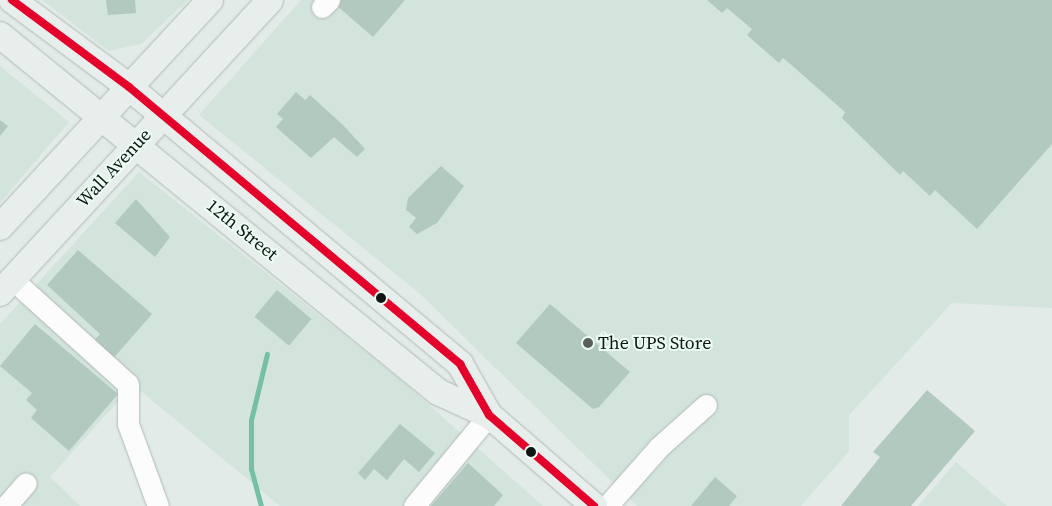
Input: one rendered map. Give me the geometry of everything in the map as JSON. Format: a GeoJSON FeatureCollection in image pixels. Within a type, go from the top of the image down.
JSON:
{"type":"FeatureCollection","features":[{"type":"Feature","properties":{"kind":"main road","name":"12th Street"},"geometry":{"type":"LineString","coordinates":[[12,0],[129,87],[460,364],[489,415]]}},
{"type":"Feature","properties":{"kind":"main road"},"geometry":{"type":"LineString","coordinates":[[0,227],[210,0]]}},
{"type":"Feature","properties":{"kind":"main road","name":"Wall Avenue"},"geometry":{"type":"LineString","coordinates":[[6,286],[270,0]]}},
{"type":"Feature","properties":{"kind":"main road","name":"12th Street"},"geometry":{"type":"LineString","coordinates":[[0,35],[103,116],[438,392],[489,415],[594,506]]}},
{"type":"Feature","properties":{"kind":"street"},"geometry":{"type":"LineString","coordinates":[[6,286],[128,384],[128,424],[158,506]]}},
{"type":"Feature","properties":{"kind":"street"},"geometry":{"type":"LineString","coordinates":[[607,506],[706,405]]}},
{"type":"Feature","properties":{"kind":"street"},"geometry":{"type":"LineString","coordinates":[[414,506],[489,415]]}},
{"type":"Feature","properties":{"kind":"street"},"geometry":{"type":"LineString","coordinates":[[6,506],[26,483]]}},
{"type":"Feature","properties":{"kind":"shaded area"},"geometry":{"type":"Polygon","coordinates":[[[42,0],[188,0],[141,44],[109,51],[42,0]]]}},
{"type":"Feature","properties":{"kind":"shaded area"},"geometry":{"type":"Polygon","coordinates":[[[301,0],[1052,0],[1052,308],[952,303],[849,415],[849,451],[801,506],[637,506],[419,293],[199,115],[301,0]]]}},
{"type":"Feature","properties":{"kind":"shaded area"},"geometry":{"type":"Polygon","coordinates":[[[0,66],[69,122],[0,203],[0,66]]]}},
{"type":"Feature","properties":{"kind":"shaded area"},"geometry":{"type":"Polygon","coordinates":[[[139,172],[401,380],[543,506],[280,506],[142,392],[123,396],[50,477],[80,506],[0,506],[0,324],[139,172]]]}},
{"type":"Feature","properties":{"kind":"shaded area"},"geometry":{"type":"Polygon","coordinates":[[[956,462],[1007,506],[918,506],[956,462]]]}},
{"type":"Feature","properties":{"kind":"building"},"geometry":{"type":"Polygon","coordinates":[[[106,0],[135,0],[136,13],[108,15],[106,0]]]}},
{"type":"Feature","properties":{"kind":"building"},"geometry":{"type":"Polygon","coordinates":[[[340,0],[405,0],[373,37],[336,5],[340,0]]]}},
{"type":"Feature","properties":{"kind":"building"},"geometry":{"type":"Polygon","coordinates":[[[707,0],[1052,0],[1052,144],[977,229],[935,190],[930,196],[903,171],[900,175],[842,118],[845,112],[783,58],[779,63],[747,35],[752,29],[727,8],[722,13],[707,0]]]}},
{"type":"Feature","properties":{"kind":"building"},"geometry":{"type":"Polygon","coordinates":[[[296,92],[305,100],[310,95],[343,125],[365,149],[357,157],[334,137],[311,158],[276,127],[283,119],[277,114],[296,92]]]}},
{"type":"Feature","properties":{"kind":"building"},"geometry":{"type":"Polygon","coordinates":[[[0,120],[8,126],[0,136],[0,120]]]}},
{"type":"Feature","properties":{"kind":"building"},"geometry":{"type":"Polygon","coordinates":[[[441,166],[464,186],[437,223],[417,234],[409,227],[416,218],[406,210],[408,198],[441,166]]]}},
{"type":"Feature","properties":{"kind":"building"},"geometry":{"type":"Polygon","coordinates":[[[136,199],[170,237],[155,257],[115,223],[136,199]]]}},
{"type":"Feature","properties":{"kind":"building"},"geometry":{"type":"Polygon","coordinates":[[[78,250],[152,314],[111,361],[91,344],[100,334],[47,285],[78,250]]]}},
{"type":"Feature","properties":{"kind":"building"},"geometry":{"type":"Polygon","coordinates":[[[277,290],[311,319],[289,346],[255,317],[277,290]]]}},
{"type":"Feature","properties":{"kind":"building"},"geometry":{"type":"Polygon","coordinates":[[[550,304],[630,372],[599,407],[593,409],[516,343],[550,304]]]}},
{"type":"Feature","properties":{"kind":"building"},"geometry":{"type":"Polygon","coordinates":[[[35,324],[118,394],[69,451],[31,418],[37,410],[26,400],[32,393],[0,366],[35,324]]]}},
{"type":"Feature","properties":{"kind":"building"},"geometry":{"type":"Polygon","coordinates":[[[927,390],[975,431],[911,506],[841,506],[880,457],[873,452],[927,390]]]}},
{"type":"Feature","properties":{"kind":"building"},"geometry":{"type":"Polygon","coordinates":[[[400,424],[435,453],[419,472],[404,459],[387,480],[374,469],[365,480],[358,473],[400,424]]]}},
{"type":"Feature","properties":{"kind":"building"},"geometry":{"type":"Polygon","coordinates":[[[468,463],[503,495],[494,506],[431,506],[468,463]]]}},
{"type":"Feature","properties":{"kind":"building"},"geometry":{"type":"Polygon","coordinates":[[[715,477],[737,496],[729,506],[691,506],[715,477]]]}},
{"type":"Feature","properties":{"kind":"waterway"},"geometry":{"type":"LineString","coordinates":[[261,506],[251,469],[251,420],[267,354]]}},
{"type":"Feature","properties":{"kind":"transit line"},"geometry":{"type":"LineString","coordinates":[[12,0],[129,87],[460,364],[489,415],[594,506]]}},
{"type":"Feature","properties":{"kind":"place","name":"The UPS Store"},"geometry":{"type":"Point","coordinates":[588,343]}}]}
